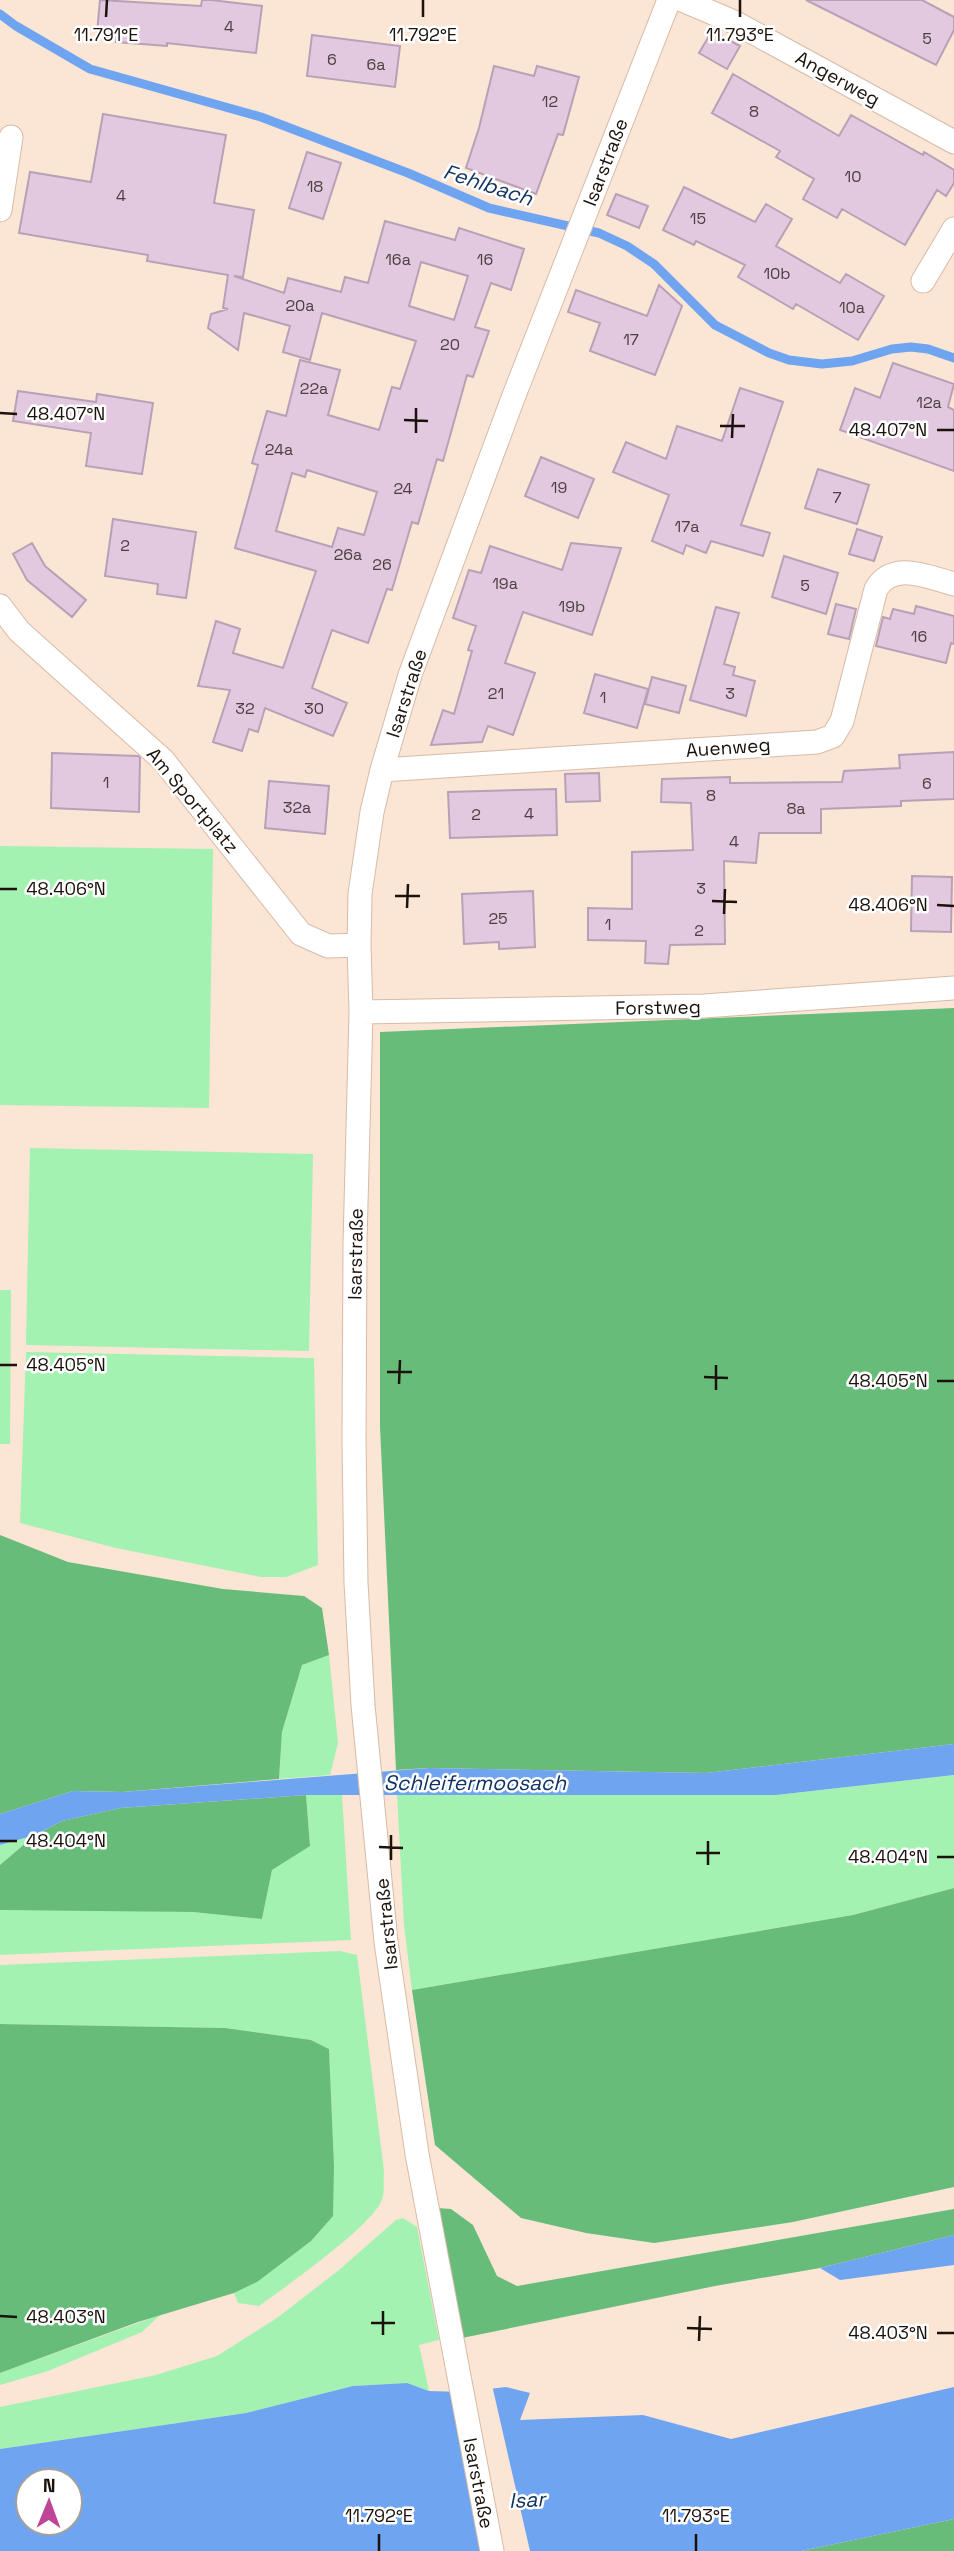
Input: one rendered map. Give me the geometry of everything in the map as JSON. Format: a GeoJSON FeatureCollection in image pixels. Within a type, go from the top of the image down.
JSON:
{"type":"FeatureCollection","features":[{"type":"Feature","properties":{"kind":"street","name":"Angerweg"},"geometry":{"type":"LineString","coordinates":[[666,2],[725,17],[954,142]]}},
{"type":"Feature","properties":{"kind":"street","name":"Isarstraße"},"geometry":{"type":"LineString","coordinates":[[492,2551],[417,2154],[386,1942],[363,1705],[356,1583],[354,1441],[355,1242],[361,1012],[359,945],[363,867],[382,770],[410,675],[446,574],[666,2]]}},
{"type":"Feature","properties":{"kind":"street"},"geometry":{"type":"LineString","coordinates":[[0,210],[11,137]]}},
{"type":"Feature","properties":{"kind":"street"},"geometry":{"type":"LineString","coordinates":[[923,281],[954,229]]}},
{"type":"Feature","properties":{"kind":"street","name":"Auenweg"},"geometry":{"type":"LineString","coordinates":[[382,770],[817,741],[833,736],[842,722],[876,589],[883,578],[895,573],[914,573],[954,584]]}},
{"type":"Feature","properties":{"kind":"street","name":"Am Sportplatz"},"geometry":{"type":"LineString","coordinates":[[0,606],[19,631],[163,760],[301,934],[328,946],[359,945]]}},
{"type":"Feature","properties":{"kind":"street","name":"Forstweg"},"geometry":{"type":"LineString","coordinates":[[361,1012],[704,1006],[954,988]]}},
{"type":"Feature","properties":{"kind":"green space"},"geometry":{"type":"Polygon","coordinates":[[[0,846],[213,849],[209,1108],[0,1105],[0,846]]]}},
{"type":"Feature","properties":{"kind":"green space"},"geometry":{"type":"Polygon","coordinates":[[[954,1008],[954,1744],[706,1773],[429,1768],[396,1770],[380,1427],[380,1032],[954,1008]]]}},
{"type":"Feature","properties":{"kind":"green space"},"geometry":{"type":"Polygon","coordinates":[[[30,1148],[313,1154],[309,1351],[26,1345],[30,1148]]]}},
{"type":"Feature","properties":{"kind":"green space"},"geometry":{"type":"Polygon","coordinates":[[[0,1290],[11,1290],[10,1444],[0,1444],[0,1290]]]}},
{"type":"Feature","properties":{"kind":"green space"},"geometry":{"type":"Polygon","coordinates":[[[26,1352],[314,1358],[318,1565],[286,1577],[261,1577],[116,1548],[20,1523],[26,1352]]]}},
{"type":"Feature","properties":{"kind":"green space"},"geometry":{"type":"Polygon","coordinates":[[[0,1535],[68,1562],[223,1589],[304,1596],[322,1608],[329,1655],[302,1665],[282,1732],[279,1779],[122,1792],[73,1791],[0,1814],[0,1535]]]}},
{"type":"Feature","properties":{"kind":"green space"},"geometry":{"type":"Polygon","coordinates":[[[329,1655],[338,1743],[330,1775],[279,1779],[282,1732],[302,1665],[329,1655]]]}},
{"type":"Feature","properties":{"kind":"green space"},"geometry":{"type":"Polygon","coordinates":[[[954,1775],[954,1888],[853,1915],[412,1990],[404,1925],[397,1795],[776,1795],[954,1775]]]}},
{"type":"Feature","properties":{"kind":"green space"},"geometry":{"type":"Polygon","coordinates":[[[306,1795],[342,1795],[351,1940],[0,1955],[0,1910],[4,1908],[193,1912],[262,1919],[272,1870],[310,1845],[306,1795]]]}},
{"type":"Feature","properties":{"kind":"green space"},"geometry":{"type":"Polygon","coordinates":[[[306,1795],[310,1846],[272,1870],[262,1919],[193,1912],[0,1910],[0,1865],[35,1835],[62,1821],[120,1808],[306,1795]]]}},
{"type":"Feature","properties":{"kind":"green space"},"geometry":{"type":"Polygon","coordinates":[[[35,1835],[0,1865],[0,1845],[35,1835]]]}},
{"type":"Feature","properties":{"kind":"green space"},"geometry":{"type":"Polygon","coordinates":[[[954,1888],[954,2187],[793,2222],[654,2243],[586,2233],[521,2218],[435,2145],[412,1990],[853,1915],[954,1888]]]}},
{"type":"Feature","properties":{"kind":"green space"},"geometry":{"type":"Polygon","coordinates":[[[340,1951],[357,1955],[384,2171],[382,2199],[376,2210],[347,2239],[259,2306],[238,2303],[234,2293],[257,2282],[334,2165],[329,2049],[311,2040],[225,2028],[0,2024],[0,1965],[340,1951]]]}},
{"type":"Feature","properties":{"kind":"green space"},"geometry":{"type":"Polygon","coordinates":[[[0,2024],[225,2028],[311,2040],[329,2049],[334,2165],[333,2216],[311,2241],[257,2282],[234,2293],[138,2322],[0,2373],[0,2024]]]}},
{"type":"Feature","properties":{"kind":"green space"},"geometry":{"type":"Polygon","coordinates":[[[437,2208],[451,2209],[473,2225],[497,2276],[517,2286],[954,2209],[954,2235],[820,2268],[715,2286],[462,2338],[437,2208]]]}},
{"type":"Feature","properties":{"kind":"green space"},"geometry":{"type":"Polygon","coordinates":[[[403,2218],[417,2227],[439,2340],[419,2345],[429,2391],[407,2383],[353,2386],[246,2413],[0,2449],[0,2407],[156,2375],[217,2356],[277,2318],[339,2270],[396,2220],[403,2218]]]}},
{"type":"Feature","properties":{"kind":"green space"},"geometry":{"type":"Polygon","coordinates":[[[160,2315],[142,2332],[48,2371],[0,2385],[0,2373],[160,2315]]]}},
{"type":"Feature","properties":{"kind":"green space"},"geometry":{"type":"Polygon","coordinates":[[[954,2519],[954,2551],[801,2551],[954,2519]]]}},
{"type":"Feature","properties":{"kind":"water","name":"Schleifermoosach"},"geometry":{"type":"Polygon","coordinates":[[[954,1744],[954,1775],[776,1795],[306,1795],[120,1808],[62,1821],[35,1835],[0,1845],[0,1814],[73,1791],[122,1792],[429,1768],[706,1773],[954,1744]]]}},
{"type":"Feature","properties":{"kind":"water"},"geometry":{"type":"Polygon","coordinates":[[[954,2235],[954,2265],[840,2280],[820,2268],[954,2235]]]}},
{"type":"Feature","properties":{"kind":"water","name":"Isar"},"geometry":{"type":"Polygon","coordinates":[[[407,2383],[429,2391],[463,2392],[506,2387],[530,2393],[520,2420],[643,2415],[731,2439],[954,2387],[954,2519],[801,2551],[0,2551],[0,2449],[246,2413],[353,2386],[407,2383]]]}},
{"type":"Feature","properties":{"kind":"pier"},"geometry":{"type":"Polygon","coordinates":[[[492,2385],[530,2551],[481,2551],[463,2389],[492,2385]]]}},
{"type":"Feature","properties":{"kind":"building"},"geometry":{"type":"Polygon","coordinates":[[[100,0],[201,6],[202,0],[211,0],[262,6],[256,53],[167,43],[167,46],[116,42],[117,35],[97,33],[100,0]]]}},
{"type":"Feature","properties":{"kind":"building"},"geometry":{"type":"Polygon","coordinates":[[[806,0],[922,0],[954,17],[954,30],[936,65],[806,0]]]}},
{"type":"Feature","properties":{"kind":"building"},"geometry":{"type":"Polygon","coordinates":[[[712,31],[740,46],[727,69],[699,53],[712,31]]]}},
{"type":"Feature","properties":{"kind":"building"},"geometry":{"type":"Polygon","coordinates":[[[312,35],[400,46],[395,87],[307,76],[312,35]]]}},
{"type":"Feature","properties":{"kind":"building"},"geometry":{"type":"Polygon","coordinates":[[[494,66],[534,76],[537,66],[579,77],[563,135],[558,134],[536,194],[466,168],[494,66]]]}},
{"type":"Feature","properties":{"kind":"building"},"geometry":{"type":"Polygon","coordinates":[[[733,74],[839,136],[851,115],[954,170],[954,183],[946,196],[937,190],[905,245],[842,209],[837,218],[803,199],[814,179],[776,157],[780,151],[712,113],[733,74]]]}},
{"type":"Feature","properties":{"kind":"building"},"geometry":{"type":"Polygon","coordinates":[[[103,114],[226,135],[214,203],[254,210],[243,277],[234,276],[284,293],[288,278],[341,292],[345,277],[368,283],[385,221],[455,240],[459,228],[524,249],[511,290],[491,283],[475,327],[489,331],[473,377],[467,375],[443,461],[437,459],[418,524],[412,522],[392,590],[387,589],[368,643],[332,630],[312,688],[347,703],[333,736],[265,708],[258,732],[249,729],[242,751],[213,742],[230,690],[198,686],[216,621],[240,629],[233,653],[283,668],[316,571],[235,548],[258,465],[252,463],[267,411],[286,416],[300,360],[340,370],[328,415],[379,430],[392,387],[400,389],[416,341],[322,313],[310,360],[283,352],[290,326],[244,313],[238,350],[208,328],[211,314],[228,309],[223,308],[228,275],[147,261],[148,255],[19,233],[30,172],[91,182],[103,114]],[[421,262],[409,306],[454,320],[468,276],[421,262]],[[307,470],[305,477],[292,473],[276,531],[332,547],[338,528],[364,535],[377,492],[307,470]]]}},
{"type":"Feature","properties":{"kind":"building"},"geometry":{"type":"Polygon","coordinates":[[[307,152],[341,163],[323,219],[289,208],[307,152]]]}},
{"type":"Feature","properties":{"kind":"building"},"geometry":{"type":"Polygon","coordinates":[[[684,187],[755,222],[766,204],[792,219],[776,246],[840,283],[846,274],[884,296],[858,340],[796,304],[793,309],[738,277],[745,265],[696,241],[694,245],[663,230],[684,187]]]}},
{"type":"Feature","properties":{"kind":"building"},"geometry":{"type":"Polygon","coordinates":[[[616,194],[648,206],[639,228],[607,215],[616,194]]]}},
{"type":"Feature","properties":{"kind":"building"},"geometry":{"type":"Polygon","coordinates":[[[659,285],[682,306],[655,375],[590,351],[600,323],[568,312],[576,290],[647,316],[659,285]]]}},
{"type":"Feature","properties":{"kind":"building"},"geometry":{"type":"Polygon","coordinates":[[[893,363],[954,384],[948,407],[954,410],[954,471],[840,430],[855,388],[880,398],[893,363]]]}},
{"type":"Feature","properties":{"kind":"building"},"geometry":{"type":"Polygon","coordinates":[[[740,388],[783,402],[741,525],[770,533],[763,556],[711,541],[706,553],[686,545],[683,554],[652,541],[669,495],[613,472],[626,442],[666,459],[677,426],[722,441],[740,388]]]}},
{"type":"Feature","properties":{"kind":"building"},"geometry":{"type":"Polygon","coordinates":[[[18,391],[96,402],[97,394],[153,403],[142,474],[86,466],[91,433],[13,421],[18,391]]]}},
{"type":"Feature","properties":{"kind":"building"},"geometry":{"type":"Polygon","coordinates":[[[541,457],[594,479],[578,518],[525,496],[541,457]]]}},
{"type":"Feature","properties":{"kind":"building"},"geometry":{"type":"Polygon","coordinates":[[[818,469],[869,485],[857,524],[805,508],[818,469]]]}},
{"type":"Feature","properties":{"kind":"building"},"geometry":{"type":"Polygon","coordinates":[[[113,519],[196,532],[186,598],[157,594],[158,584],[105,576],[113,519]]]}},
{"type":"Feature","properties":{"kind":"building"},"geometry":{"type":"Polygon","coordinates":[[[857,529],[882,537],[874,561],[849,554],[857,529]]]}},
{"type":"Feature","properties":{"kind":"building"},"geometry":{"type":"Polygon","coordinates":[[[32,543],[45,566],[86,600],[72,617],[27,580],[13,554],[32,543]]]}},
{"type":"Feature","properties":{"kind":"building"},"geometry":{"type":"Polygon","coordinates":[[[571,543],[621,548],[592,635],[523,612],[505,663],[535,673],[513,735],[488,726],[482,742],[431,745],[443,710],[454,714],[472,651],[468,650],[476,626],[453,618],[469,570],[481,573],[490,546],[562,570],[571,543]]]}},
{"type":"Feature","properties":{"kind":"building"},"geometry":{"type":"Polygon","coordinates":[[[784,556],[838,573],[826,614],[772,597],[784,556]]]}},
{"type":"Feature","properties":{"kind":"building"},"geometry":{"type":"Polygon","coordinates":[[[836,604],[856,609],[849,639],[828,634],[836,604]]]}},
{"type":"Feature","properties":{"kind":"building"},"geometry":{"type":"Polygon","coordinates":[[[916,606],[954,616],[954,644],[951,643],[946,663],[876,646],[883,617],[890,619],[893,609],[914,614],[916,606]]]}},
{"type":"Feature","properties":{"kind":"building"},"geometry":{"type":"Polygon","coordinates":[[[716,607],[739,613],[724,664],[735,667],[733,675],[755,681],[746,716],[690,700],[716,607]]]}},
{"type":"Feature","properties":{"kind":"building"},"geometry":{"type":"Polygon","coordinates":[[[595,674],[648,689],[637,728],[584,713],[595,674]]]}},
{"type":"Feature","properties":{"kind":"building"},"geometry":{"type":"Polygon","coordinates":[[[652,677],[686,686],[679,713],[645,704],[652,677]]]}},
{"type":"Feature","properties":{"kind":"building"},"geometry":{"type":"Polygon","coordinates":[[[954,752],[954,799],[901,801],[901,806],[821,809],[821,833],[759,833],[756,863],[724,861],[725,944],[670,945],[668,964],[645,963],[646,941],[588,940],[588,908],[632,909],[632,852],[693,850],[691,803],[661,802],[662,779],[730,777],[730,783],[842,782],[844,771],[900,768],[899,755],[954,752]]]}},
{"type":"Feature","properties":{"kind":"building"},"geometry":{"type":"Polygon","coordinates":[[[52,753],[138,756],[139,812],[51,808],[52,753]]]}},
{"type":"Feature","properties":{"kind":"building"},"geometry":{"type":"Polygon","coordinates":[[[599,773],[600,801],[566,802],[565,774],[599,773]]]}},
{"type":"Feature","properties":{"kind":"building"},"geometry":{"type":"Polygon","coordinates":[[[269,781],[329,786],[325,834],[265,828],[269,781]]]}},
{"type":"Feature","properties":{"kind":"building"},"geometry":{"type":"Polygon","coordinates":[[[556,789],[557,835],[450,838],[448,792],[556,789]]]}},
{"type":"Feature","properties":{"kind":"building"},"geometry":{"type":"Polygon","coordinates":[[[912,876],[952,877],[951,932],[911,931],[912,876]]]}},
{"type":"Feature","properties":{"kind":"building"},"geometry":{"type":"Polygon","coordinates":[[[533,891],[535,947],[499,949],[499,942],[464,944],[462,894],[533,891]]]}},
{"type":"Feature","properties":{"kind":"waterway","name":"Fehlbach"},"geometry":{"type":"LineString","coordinates":[[0,14],[90,69],[261,117],[408,173],[489,208],[599,233],[627,246],[654,264],[715,325],[769,353],[789,360],[822,364],[852,361],[892,349],[911,347],[928,349],[954,358]]}}]}
